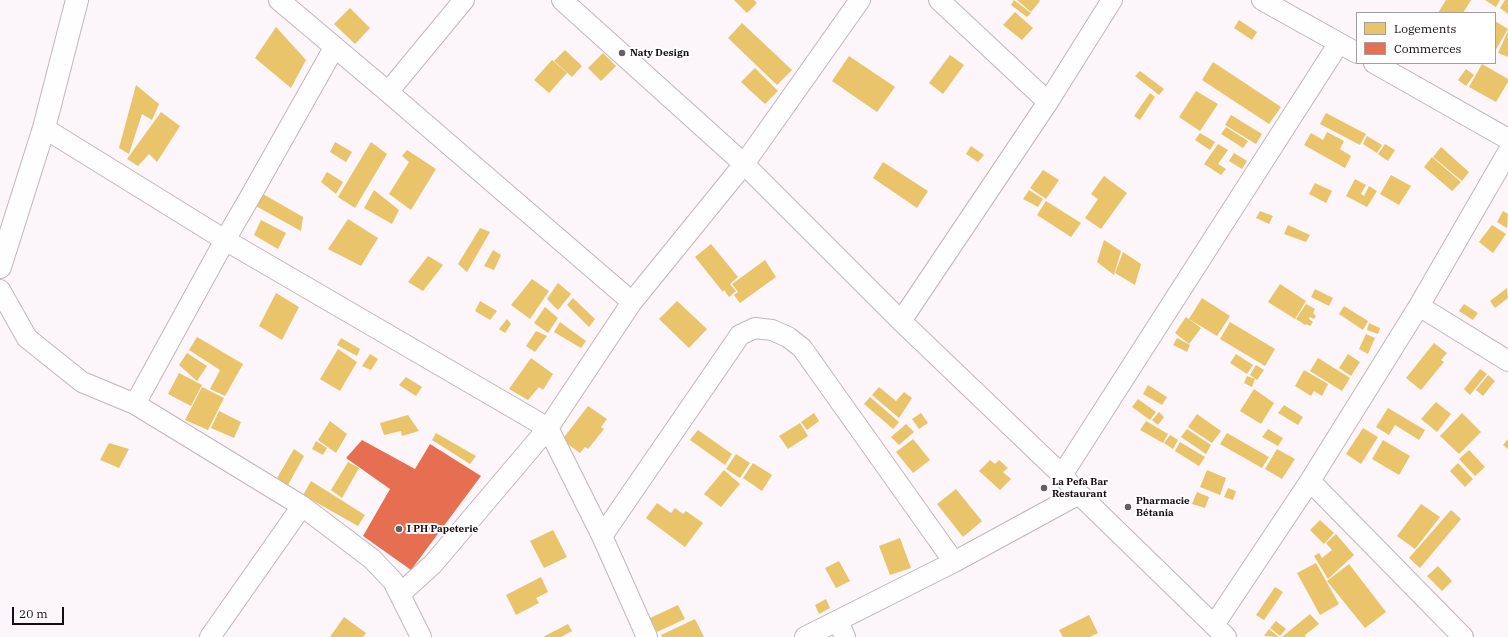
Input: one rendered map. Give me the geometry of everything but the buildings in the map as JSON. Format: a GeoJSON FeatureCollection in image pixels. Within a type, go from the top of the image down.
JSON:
{"type":"FeatureCollection","features":[{"type":"Feature","properties":{"kind":"street"},"geometry":{"type":"LineString","coordinates":[[0,267],[44,128],[77,0]]}},
{"type":"Feature","properties":{"kind":"street"},"geometry":{"type":"LineString","coordinates":[[279,0],[632,302]]}},
{"type":"Feature","properties":{"kind":"street"},"geometry":{"type":"LineString","coordinates":[[388,92],[464,0]]}},
{"type":"Feature","properties":{"kind":"street"},"geometry":{"type":"LineString","coordinates":[[562,0],[744,164],[900,321],[1062,475],[1079,494],[1220,631],[1310,481],[1419,306],[1508,152]]}},
{"type":"Feature","properties":{"kind":"street"},"geometry":{"type":"LineString","coordinates":[[400,594],[433,564],[548,428],[632,302],[744,164],[860,0]]}},
{"type":"Feature","properties":{"kind":"street"},"geometry":{"type":"LineString","coordinates":[[939,0],[1048,102]]}},
{"type":"Feature","properties":{"kind":"street"},"geometry":{"type":"LineString","coordinates":[[900,321],[1048,102],[1112,0]]}},
{"type":"Feature","properties":{"kind":"street"},"geometry":{"type":"LineString","coordinates":[[1262,0],[1356,52]]}},
{"type":"Feature","properties":{"kind":"street"},"geometry":{"type":"LineString","coordinates":[[1062,475],[1339,43]]}},
{"type":"Feature","properties":{"kind":"street"},"geometry":{"type":"LineString","coordinates":[[135,404],[225,240],[334,48]]}},
{"type":"Feature","properties":{"kind":"street"},"geometry":{"type":"LineString","coordinates":[[1376,64],[1508,138]]}},
{"type":"Feature","properties":{"kind":"street"},"geometry":{"type":"LineString","coordinates":[[44,128],[225,240],[548,428],[602,536],[647,637]]}},
{"type":"Feature","properties":{"kind":"street"},"geometry":{"type":"LineString","coordinates":[[0,290],[28,338],[50,358],[82,382],[135,404],[302,506],[372,559],[393,581],[420,637]]}},
{"type":"Feature","properties":{"kind":"street"},"geometry":{"type":"LineString","coordinates":[[1419,306],[1508,361]]}},
{"type":"Feature","properties":{"kind":"street"},"geometry":{"type":"LineString","coordinates":[[602,536],[740,335],[755,328],[778,332],[788,337],[802,348],[954,562]]}},
{"type":"Feature","properties":{"kind":"street"},"geometry":{"type":"LineString","coordinates":[[1310,481],[1463,637]]}},
{"type":"Feature","properties":{"kind":"street"},"geometry":{"type":"LineString","coordinates":[[805,637],[842,629],[954,562],[1079,494]]}},
{"type":"Feature","properties":{"kind":"street"},"geometry":{"type":"LineString","coordinates":[[210,637],[302,506]]}},
{"type":"Feature","properties":{"kind":"place","name":"Naty Design"},"geometry":{"type":"Point","coordinates":[622,53]}},
{"type":"Feature","properties":{"kind":"place","name":"La Pefa Bar Restaurant"},"geometry":{"type":"Point","coordinates":[1044,488]}},
{"type":"Feature","properties":{"kind":"place","name":"Pharmacie Bétania"},"geometry":{"type":"Point","coordinates":[1128,507]}},
{"type":"Feature","properties":{"kind":"place","name":"I PH Papeterie"},"geometry":{"type":"Point","coordinates":[399,529]}}]}
